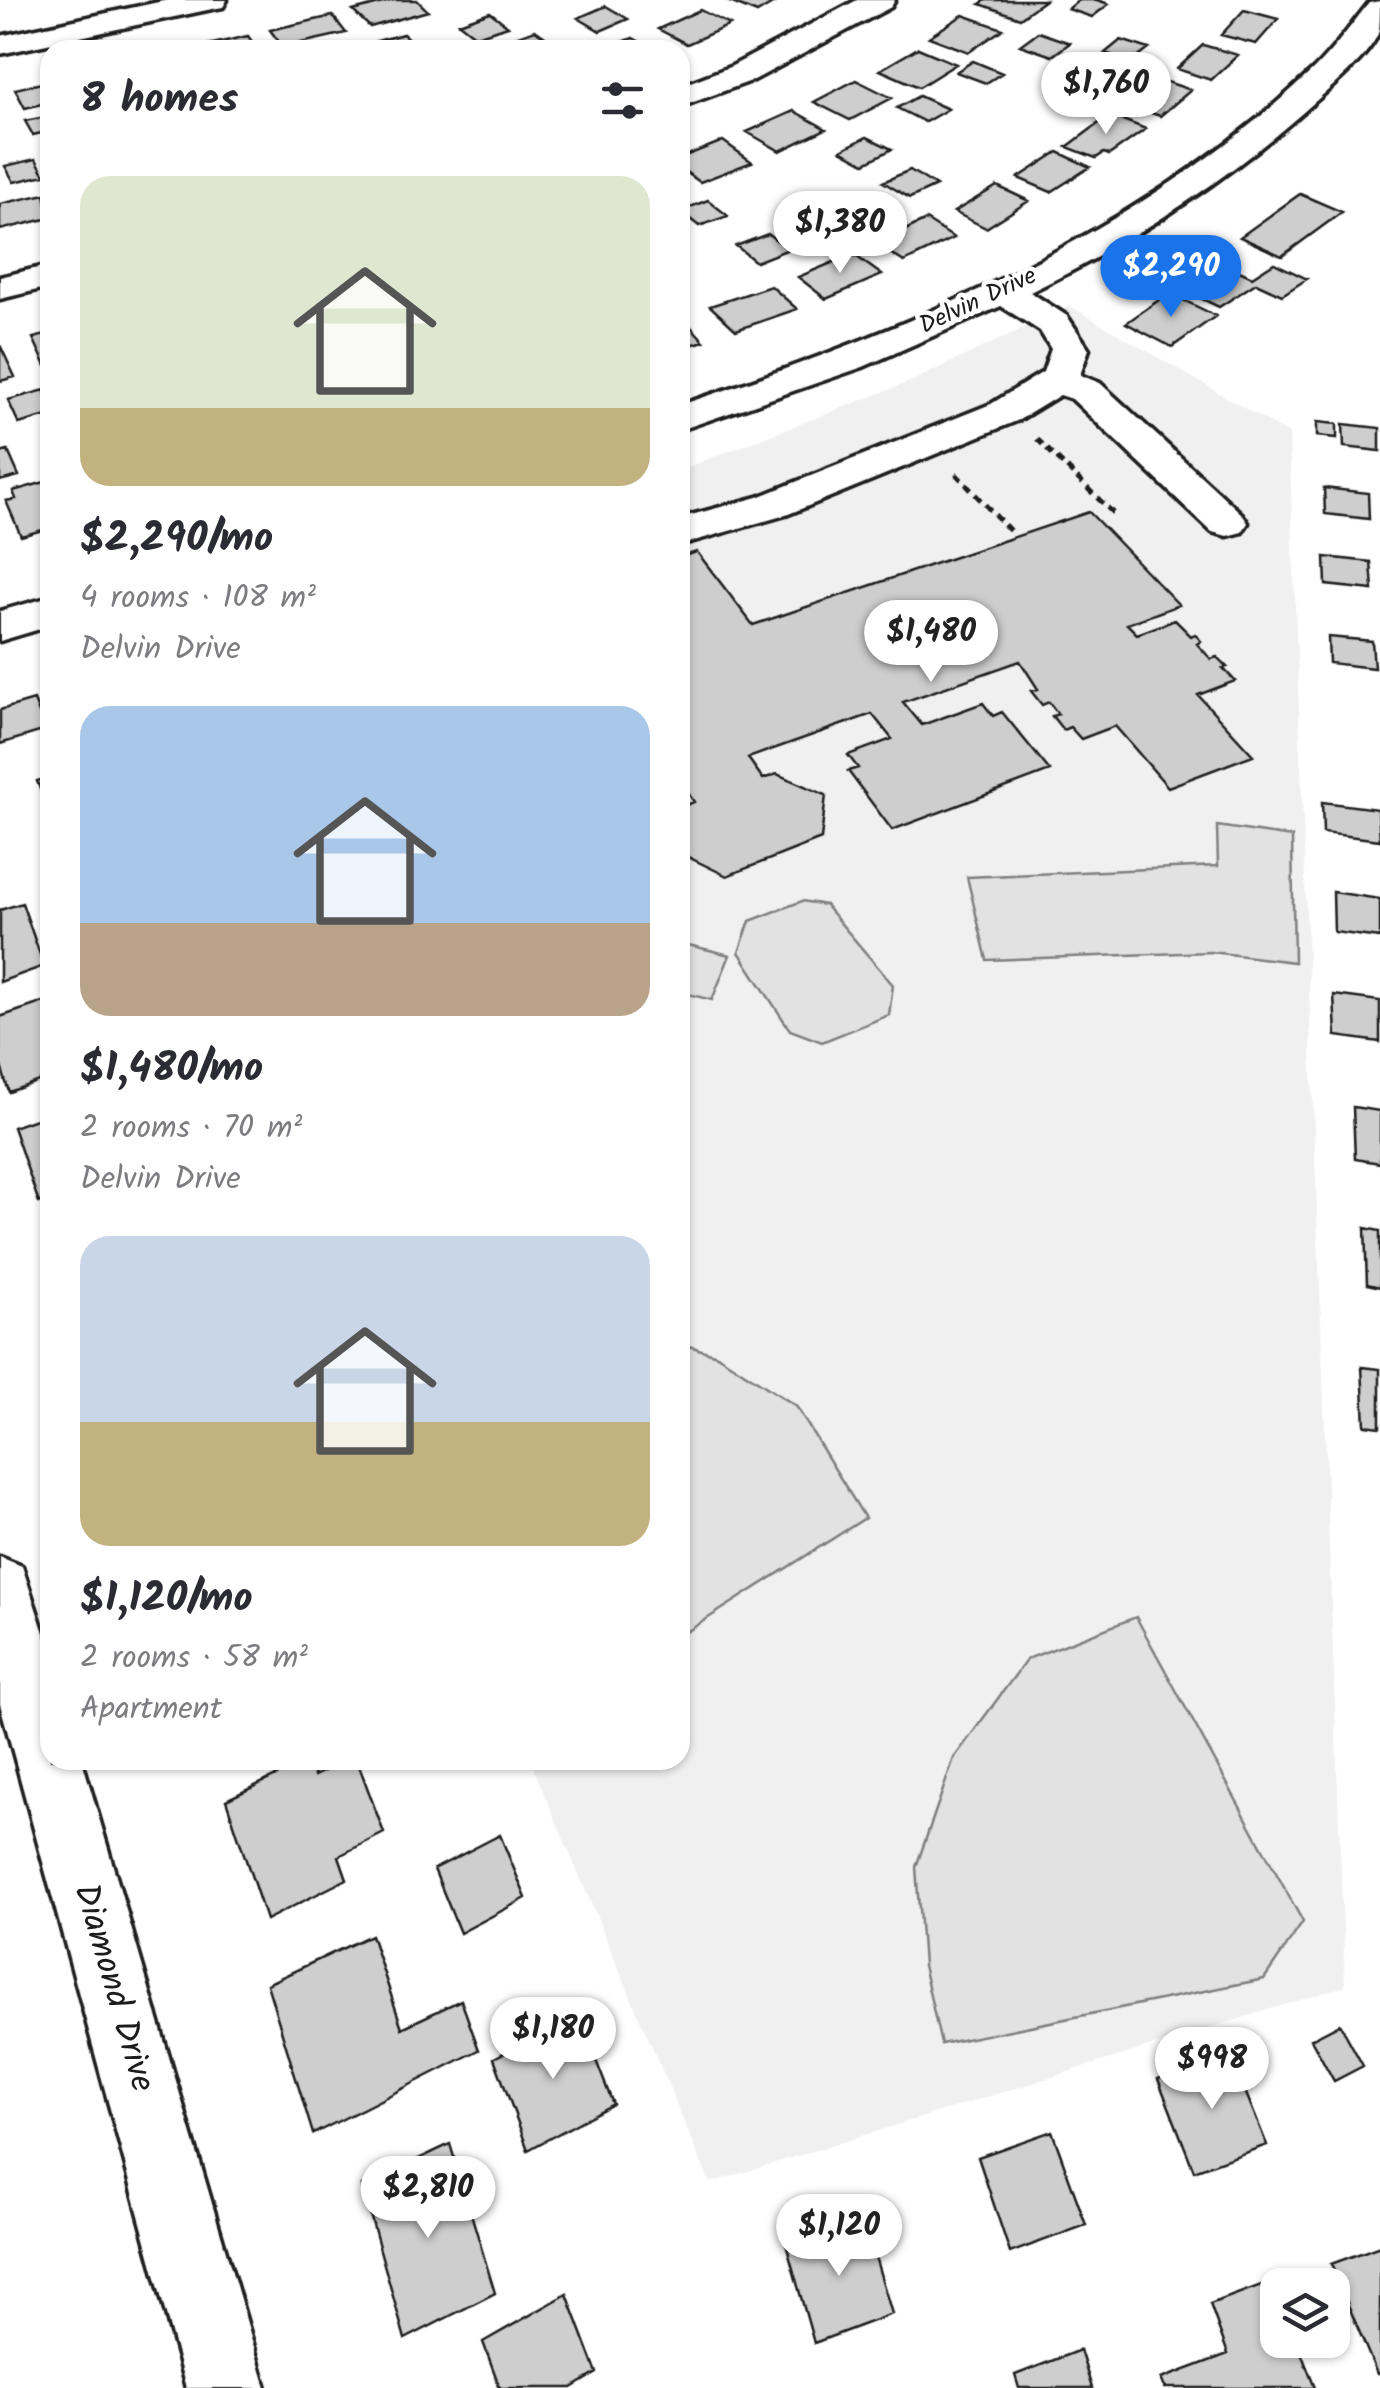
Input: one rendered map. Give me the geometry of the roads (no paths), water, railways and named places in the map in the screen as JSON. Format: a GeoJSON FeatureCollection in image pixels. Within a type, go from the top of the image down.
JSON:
{"type":"FeatureCollection","features":[{"type":"Feature","properties":{"kind":"street"},"geometry":{"type":"LineString","coordinates":[[0,45],[212,0]]}},
{"type":"Feature","properties":{"kind":"street"},"geometry":{"type":"LineString","coordinates":[[690,94],[743,72],[880,0]]}},
{"type":"Feature","properties":{"kind":"street","name":"Delvin Drive"},"geometry":{"type":"LineString","coordinates":[[690,415],[789,384],[1005,292],[1130,221],[1345,76],[1380,10]]}},
{"type":"Feature","properties":{"kind":"street"},"geometry":{"type":"LineString","coordinates":[[0,288],[40,278]]}},
{"type":"Feature","properties":{"kind":"street"},"geometry":{"type":"LineString","coordinates":[[690,529],[772,506],[969,427],[1043,392],[1068,367],[1070,349],[1063,333],[1005,292]]}},
{"type":"Feature","properties":{"kind":"street"},"geometry":{"type":"LineString","coordinates":[[1057,380],[1086,392],[1226,524]]}},
{"type":"Feature","properties":{"kind":"street"},"geometry":{"type":"LineString","coordinates":[[0,626],[40,614]]}},
{"type":"Feature","properties":{"kind":"street","name":"Diamond Drive"},"geometry":{"type":"LineString","coordinates":[[0,1588],[40,1730]]}},
{"type":"Feature","properties":{"kind":"street","name":"Diamond Drive"},"geometry":{"type":"LineString","coordinates":[[51,1770],[226,2388]]}}]}
